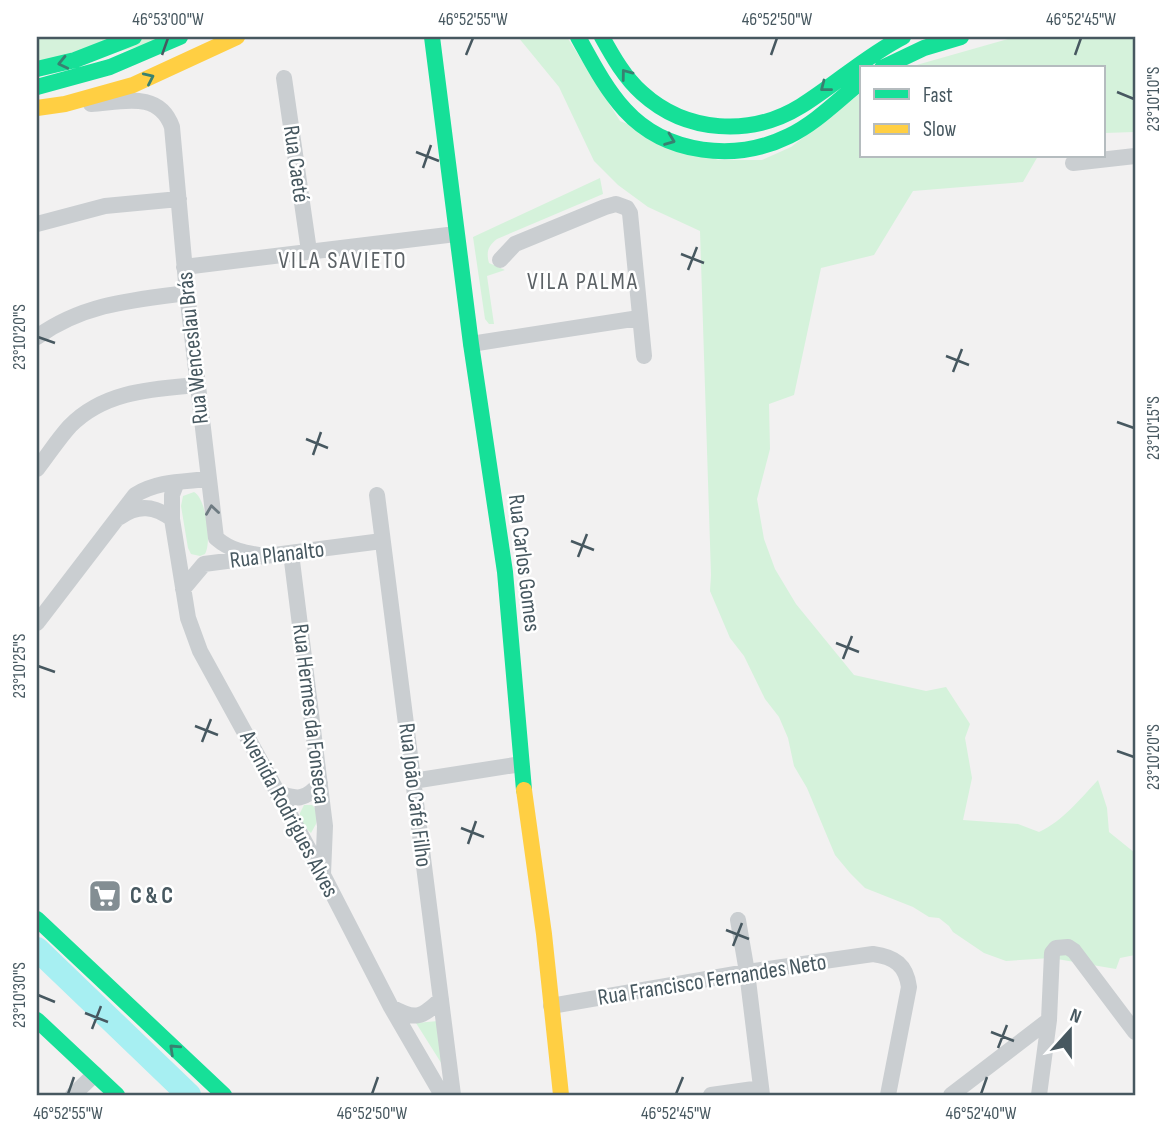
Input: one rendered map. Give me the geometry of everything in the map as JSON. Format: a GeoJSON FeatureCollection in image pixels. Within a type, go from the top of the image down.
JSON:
{"type":"FeatureCollection","features":[{"type":"Feature","properties":{"kind":"main road"},"geometry":{"type":"LineString","coordinates":[[37,69],[75,60],[134,37]]}},
{"type":"Feature","properties":{"kind":"main road"},"geometry":{"type":"LineString","coordinates":[[37,87],[112,67],[180,37]]}},
{"type":"Feature","properties":{"kind":"main road"},"geometry":{"type":"LineString","coordinates":[[40,108],[133,86],[237,37]]}},
{"type":"Feature","properties":{"kind":"main road","name":"Rua Carlos Gomes"},"geometry":{"type":"LineString","coordinates":[[432,37],[471,344],[505,572],[521,764],[544,934],[561,1095]]}},
{"type":"Feature","properties":{"kind":"main road"},"geometry":{"type":"LineString","coordinates":[[579,37],[608,90],[635,120],[653,134],[709,152],[741,152],[769,146],[810,123],[860,83]]}},
{"type":"Feature","properties":{"kind":"main road"},"geometry":{"type":"LineString","coordinates":[[602,37],[625,73],[642,93],[664,110],[687,121],[736,128],[766,121],[799,107],[860,60],[903,37]]}},
{"type":"Feature","properties":{"kind":"main road"},"geometry":{"type":"LineString","coordinates":[[886,66],[924,48],[961,37]]}},
{"type":"Feature","properties":{"kind":"main road"},"geometry":{"type":"LineString","coordinates":[[37,919],[224,1095]]}},
{"type":"Feature","properties":{"kind":"main road"},"geometry":{"type":"LineString","coordinates":[[37,1020],[117,1095]]}},
{"type":"Feature","properties":{"kind":"street","name":"Rua Caeté"},"geometry":{"type":"LineString","coordinates":[[284,78],[309,251]]}},
{"type":"Feature","properties":{"kind":"street","name":"Rua Wenceslau Brás"},"geometry":{"type":"LineString","coordinates":[[40,108],[144,101],[162,108],[168,116],[172,127],[184,267],[216,538]]}},
{"type":"Feature","properties":{"kind":"street"},"geometry":{"type":"LineString","coordinates":[[1073,163],[1135,156]]}},
{"type":"Feature","properties":{"kind":"street"},"geometry":{"type":"LineString","coordinates":[[37,224],[105,206],[179,199]]}},
{"type":"Feature","properties":{"kind":"street"},"geometry":{"type":"LineString","coordinates":[[500,260],[515,244],[606,207],[623,206],[630,213],[644,356]]}},
{"type":"Feature","properties":{"kind":"street"},"geometry":{"type":"LineString","coordinates":[[184,267],[456,234]]}},
{"type":"Feature","properties":{"kind":"street"},"geometry":{"type":"LineString","coordinates":[[37,338],[80,314],[117,302],[187,293]]}},
{"type":"Feature","properties":{"kind":"street"},"geometry":{"type":"LineString","coordinates":[[471,344],[639,318]]}},
{"type":"Feature","properties":{"kind":"street"},"geometry":{"type":"LineString","coordinates":[[37,469],[72,425],[102,404],[141,390],[197,386]]}},
{"type":"Feature","properties":{"kind":"street"},"geometry":{"type":"LineString","coordinates":[[37,624],[135,495],[162,483],[208,479]]}},
{"type":"Feature","properties":{"kind":"street","name":"Avenida Rodrigues Alves"},"geometry":{"type":"LineString","coordinates":[[177,482],[172,495],[172,519],[188,618],[200,651],[323,875],[391,1007],[442,1095]]}},
{"type":"Feature","properties":{"kind":"street","name":"Rua João Café Filho"},"geometry":{"type":"LineString","coordinates":[[377,495],[453,1095]]}},
{"type":"Feature","properties":{"kind":"street"},"geometry":{"type":"LineString","coordinates":[[118,518],[128,511],[151,508],[172,519]]}},
{"type":"Feature","properties":{"kind":"street"},"geometry":{"type":"LineString","coordinates":[[216,538],[226,547],[238,552],[265,556]]}},
{"type":"Feature","properties":{"kind":"street"},"geometry":{"type":"LineString","coordinates":[[178,554],[185,562],[204,564],[213,558],[217,548],[216,538]]}},
{"type":"Feature","properties":{"kind":"street","name":"Rua Planalto"},"geometry":{"type":"LineString","coordinates":[[183,589],[204,564],[382,541]]}},
{"type":"Feature","properties":{"kind":"street","name":"Rua Hermes da Fonseca"},"geometry":{"type":"LineString","coordinates":[[291,553],[325,826],[323,875]]}},
{"type":"Feature","properties":{"kind":"street"},"geometry":{"type":"LineString","coordinates":[[413,781],[521,764]]}},
{"type":"Feature","properties":{"kind":"street"},"geometry":{"type":"LineString","coordinates":[[276,792],[291,798],[303,797],[320,783]]}},
{"type":"Feature","properties":{"kind":"street"},"geometry":{"type":"LineString","coordinates":[[711,1095],[761,1092],[738,920]]}},
{"type":"Feature","properties":{"kind":"street"},"geometry":{"type":"LineString","coordinates":[[1039,1095],[1049,1020],[1052,953],[1056,948],[1062,946],[1074,951],[1135,1031]]}},
{"type":"Feature","properties":{"kind":"street","name":"Rua Francisco Fernandes Neto"},"geometry":{"type":"LineString","coordinates":[[551,1006],[747,972],[873,954],[888,956],[899,963],[907,974],[909,987],[888,1095]]}},
{"type":"Feature","properties":{"kind":"street"},"geometry":{"type":"LineString","coordinates":[[391,1007],[407,1016],[417,1017],[428,1012],[441,999]]}},
{"type":"Feature","properties":{"kind":"street"},"geometry":{"type":"LineString","coordinates":[[951,1095],[1049,1020]]}},
{"type":"Feature","properties":{"kind":"street"},"geometry":{"type":"LineString","coordinates":[[73,1095],[94,1074]]}},
{"type":"Feature","properties":{"kind":"green space"},"geometry":{"type":"Polygon","coordinates":[[[37,37],[177,37],[37,72],[37,37]]]}},
{"type":"Feature","properties":{"kind":"green space"},"geometry":{"type":"Polygon","coordinates":[[[518,37],[567,37],[620,121],[718,160],[762,160],[791,147],[860,94],[860,158],[1037,158],[1023,182],[913,191],[874,255],[821,268],[794,395],[769,404],[770,449],[757,499],[764,539],[775,569],[796,604],[854,675],[926,691],[946,687],[970,724],[965,738],[972,778],[963,820],[1018,824],[1039,832],[1064,816],[1098,780],[1107,808],[1109,832],[1135,853],[1135,955],[1120,958],[1116,969],[1051,958],[1006,961],[984,953],[953,932],[939,918],[929,917],[913,907],[865,888],[835,855],[807,788],[794,766],[788,738],[779,717],[765,699],[744,656],[730,638],[710,591],[700,231],[648,207],[618,185],[594,161],[559,87],[518,37]]]}},
{"type":"Feature","properties":{"kind":"green space"},"geometry":{"type":"Polygon","coordinates":[[[1015,37],[1135,37],[1135,132],[1106,133],[1106,66],[913,66],[1015,37]]]}},
{"type":"Feature","properties":{"kind":"green space"},"geometry":{"type":"Polygon","coordinates":[[[600,178],[603,194],[497,239],[492,244],[488,250],[489,263],[505,270],[487,276],[494,324],[489,324],[485,319],[473,237],[600,178]]]}},
{"type":"Feature","properties":{"kind":"green space"},"geometry":{"type":"Polygon","coordinates":[[[194,492],[205,511],[208,531],[207,548],[205,554],[200,556],[191,554],[188,548],[181,506],[183,496],[194,492]]]}},
{"type":"Feature","properties":{"kind":"green space"},"geometry":{"type":"Polygon","coordinates":[[[304,805],[312,805],[319,812],[311,833],[299,822],[304,805]]]}},
{"type":"Feature","properties":{"kind":"green space"},"geometry":{"type":"Polygon","coordinates":[[[438,1021],[445,1069],[416,1023],[438,1021]]]}},
{"type":"Feature","properties":{"kind":"waterway"},"geometry":{"type":"LineString","coordinates":[[37,949],[189,1095]]}},
{"type":"Feature","properties":{"kind":"traffic: fast"},"geometry":{"type":"LineString","coordinates":[[37,69],[75,60],[134,37]]}},
{"type":"Feature","properties":{"kind":"traffic: fast"},"geometry":{"type":"LineString","coordinates":[[37,87],[110,67],[180,37]]}},
{"type":"Feature","properties":{"kind":"traffic: fast"},"geometry":{"type":"LineString","coordinates":[[432,37],[471,344],[505,572],[524,790]]}},
{"type":"Feature","properties":{"kind":"traffic: fast"},"geometry":{"type":"LineString","coordinates":[[578,37],[599,75],[625,110],[660,137],[702,150],[747,149],[789,136],[818,118],[860,83]]}},
{"type":"Feature","properties":{"kind":"traffic: fast"},"geometry":{"type":"LineString","coordinates":[[602,37],[630,81],[659,106],[698,123],[719,126],[761,123],[782,116],[903,37]]}},
{"type":"Feature","properties":{"kind":"traffic: fast"},"geometry":{"type":"LineString","coordinates":[[886,66],[924,48],[961,37]]}},
{"type":"Feature","properties":{"kind":"traffic: fast"},"geometry":{"type":"LineString","coordinates":[[37,919],[224,1095]]}},
{"type":"Feature","properties":{"kind":"traffic: fast"},"geometry":{"type":"LineString","coordinates":[[37,1020],[117,1095]]}},
{"type":"Feature","properties":{"kind":"traffic: slow"},"geometry":{"type":"LineString","coordinates":[[37,108],[65,104],[133,85],[237,37]]}},
{"type":"Feature","properties":{"kind":"traffic: slow"},"geometry":{"type":"LineString","coordinates":[[524,790],[544,934],[561,1095]]}},
{"type":"Feature","properties":{"kind":"place","name":"C & C"},"geometry":{"type":"Point","coordinates":[105,896]}},
{"type":"Feature","properties":{"kind":"district","name":"VILA SAVIETO"},"geometry":{"type":"Point","coordinates":[343,260]}},
{"type":"Feature","properties":{"kind":"district","name":"VILA PALMA"},"geometry":{"type":"Point","coordinates":[583,281]}}]}
